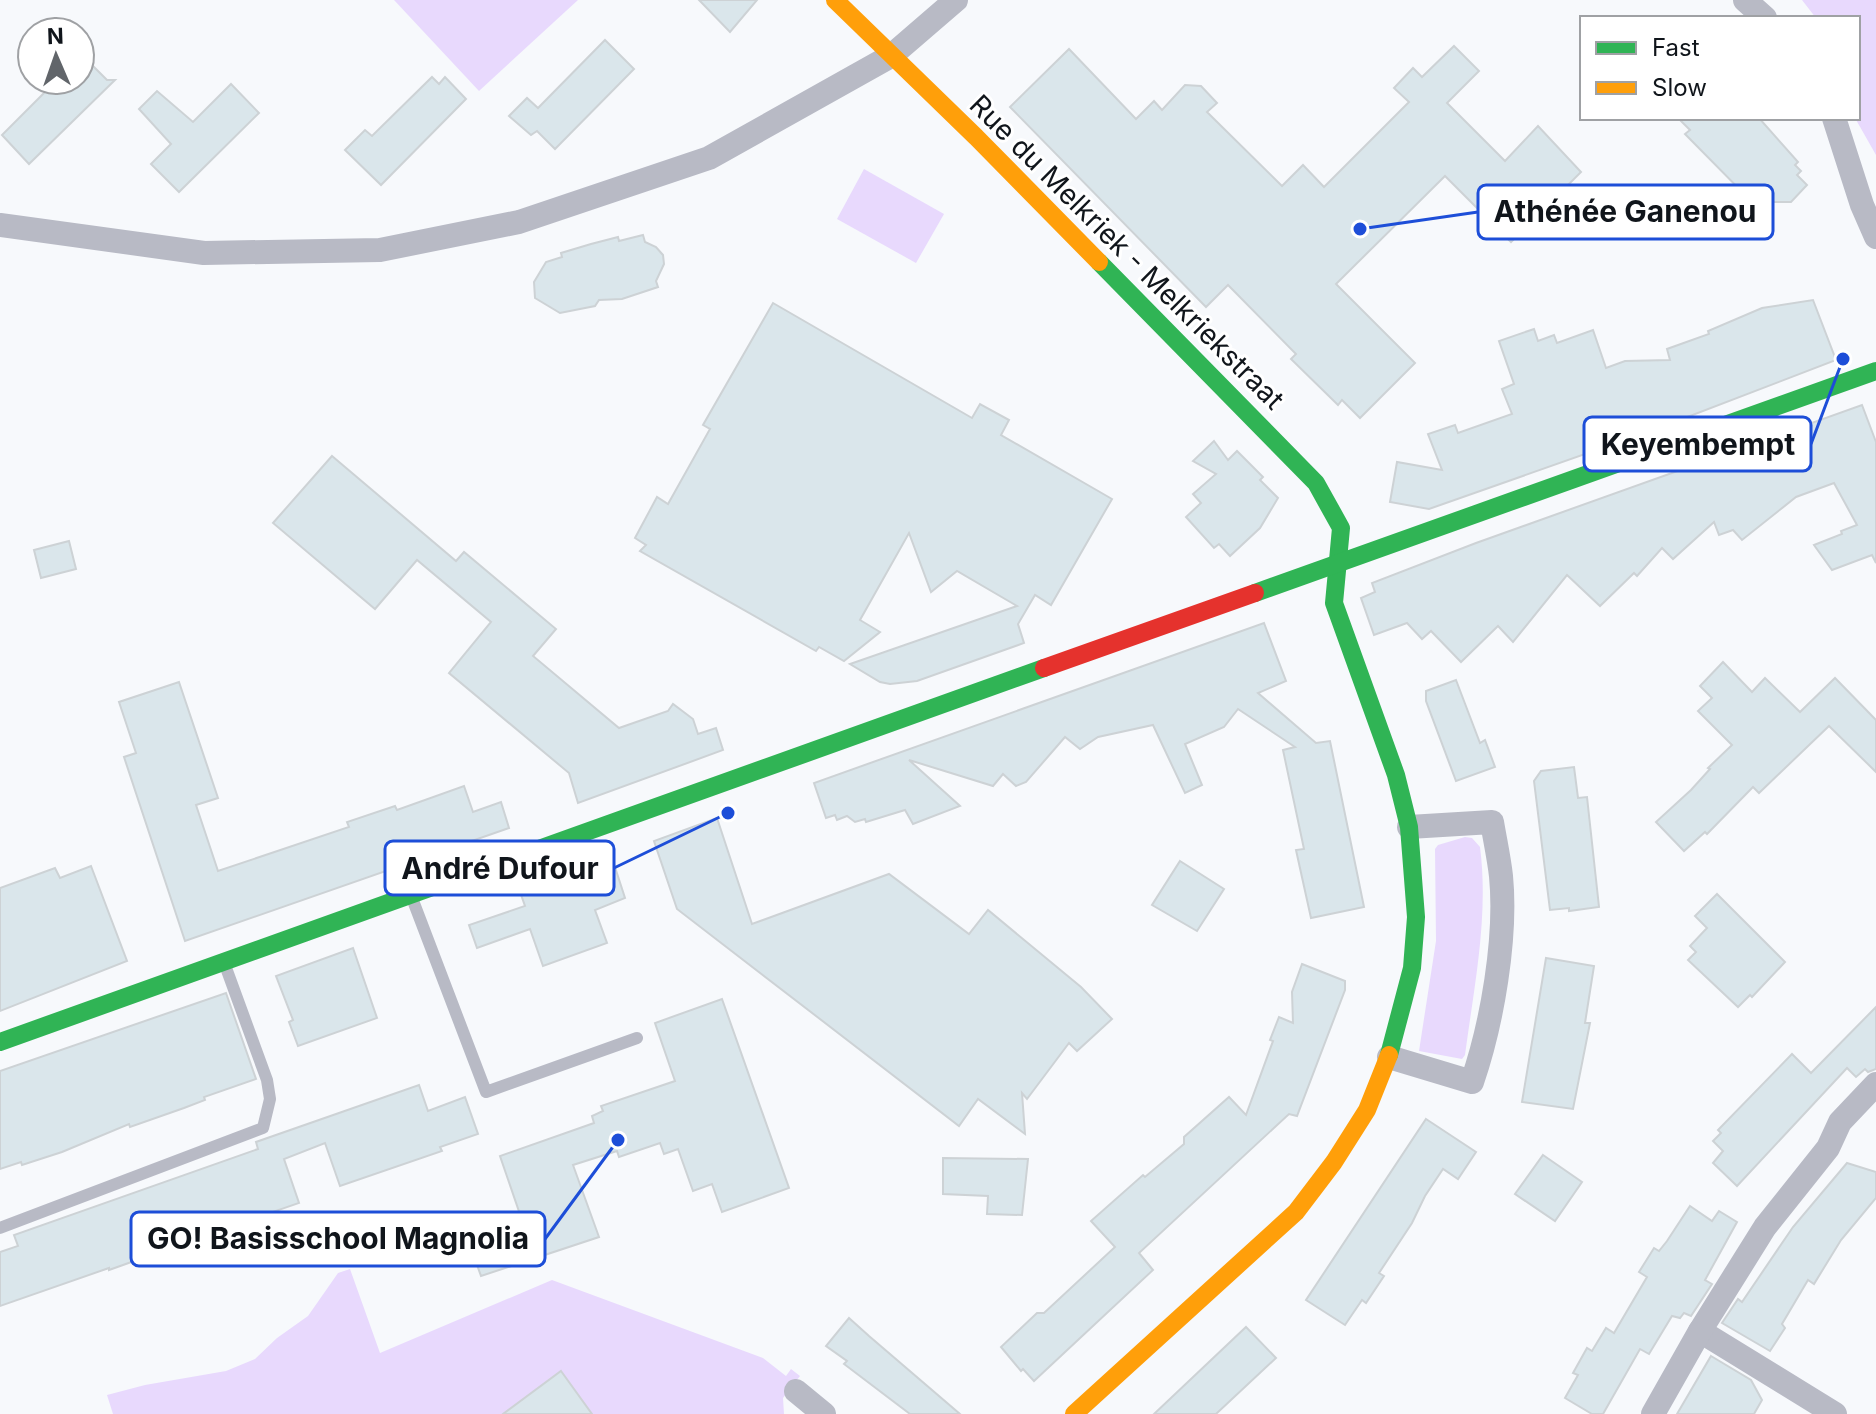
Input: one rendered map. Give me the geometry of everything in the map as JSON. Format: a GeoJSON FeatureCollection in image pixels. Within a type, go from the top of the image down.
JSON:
{"type":"FeatureCollection","features":[{"type":"Feature","properties":{"kind":"main road","name":"Rue du Melkriek - Melkriekstraat"},"geometry":{"type":"LineString","coordinates":[[835,0],[976,137],[1316,483],[1341,528],[1334,603],[1396,775],[1409,827],[1416,917],[1413,955],[1389,1057],[1367,1110],[1334,1162],[1296,1212],[1074,1414]]}},
{"type":"Feature","properties":{"kind":"main road"},"geometry":{"type":"LineString","coordinates":[[0,1042],[1876,371]]}},
{"type":"Feature","properties":{"kind":"street"},"geometry":{"type":"LineString","coordinates":[[0,225],[204,253],[380,250],[519,222],[709,158],[891,56],[956,0]]}},
{"type":"Feature","properties":{"kind":"street"},"geometry":{"type":"LineString","coordinates":[[1745,0],[1763,16]]}},
{"type":"Feature","properties":{"kind":"street"},"geometry":{"type":"LineString","coordinates":[[1835,120],[1862,205],[1876,237]]}},
{"type":"Feature","properties":{"kind":"street"},"geometry":{"type":"LineString","coordinates":[[1389,1057],[1472,1082],[1481,1054],[1501,945],[1501,877],[1492,822],[1409,827]]}},
{"type":"Feature","properties":{"kind":"street"},"geometry":{"type":"LineString","coordinates":[[1653,1414],[1765,1227],[1828,1148],[1840,1122],[1876,1084]]}},
{"type":"Feature","properties":{"kind":"street"},"geometry":{"type":"LineString","coordinates":[[1700,1331],[1835,1414]]}},
{"type":"Feature","properties":{"kind":"street"},"geometry":{"type":"LineString","coordinates":[[796,1391],[824,1414]]}},
{"type":"Feature","properties":{"kind":"lane"},"geometry":{"type":"LineString","coordinates":[[411,895],[486,1092],[637,1038]]}},
{"type":"Feature","properties":{"kind":"lane"},"geometry":{"type":"LineString","coordinates":[[0,1228],[263,1128],[270,1099],[267,1080],[223,962]]}},
{"type":"Feature","properties":{"kind":"shaded area"},"geometry":{"type":"Polygon","coordinates":[[[394,0],[578,0],[479,91],[394,0]]]}},
{"type":"Feature","properties":{"kind":"shaded area"},"geometry":{"type":"Polygon","coordinates":[[[1802,0],[1876,0],[1876,155],[1856,120],[1860,120],[1860,16],[1814,16],[1802,0]]]}},
{"type":"Feature","properties":{"kind":"shaded area"},"geometry":{"type":"Polygon","coordinates":[[[864,169],[944,214],[916,263],[837,219],[864,169]]]}},
{"type":"Feature","properties":{"kind":"shaded area"},"geometry":{"type":"Polygon","coordinates":[[[1472,838],[1480,847],[1483,899],[1476,977],[1462,1059],[1419,1051],[1436,941],[1435,849],[1438,845],[1472,838]]]}},
{"type":"Feature","properties":{"kind":"shaded area"},"geometry":{"type":"Polygon","coordinates":[[[350,1269],[380,1353],[552,1280],[763,1358],[786,1376],[791,1369],[800,1376],[783,1398],[784,1414],[113,1414],[107,1395],[226,1371],[255,1359],[277,1338],[308,1316],[338,1273],[350,1269]]]}},
{"type":"Feature","properties":{"kind":"building"},"geometry":{"type":"Polygon","coordinates":[[[699,0],[757,0],[730,32],[699,0]]]}},
{"type":"Feature","properties":{"kind":"building"},"geometry":{"type":"Polygon","coordinates":[[[605,40],[634,69],[555,149],[537,131],[531,135],[509,116],[527,98],[538,108],[605,40]]]}},
{"type":"Feature","properties":{"kind":"building"},"geometry":{"type":"Polygon","coordinates":[[[1454,46],[1479,71],[1447,103],[1505,161],[1538,126],[1581,172],[1511,242],[1445,176],[1336,284],[1415,363],[1360,418],[1342,400],[1338,405],[1291,359],[1296,354],[1228,285],[1206,307],[1010,107],[1069,49],[1136,119],[1154,101],[1162,110],[1185,85],[1201,86],[1217,103],[1207,112],[1282,186],[1303,165],[1324,187],[1409,102],[1394,88],[1413,68],[1422,77],[1454,46]]]}},
{"type":"Feature","properties":{"kind":"building"},"geometry":{"type":"Polygon","coordinates":[[[96,69],[107,80],[115,80],[29,164],[2,135],[41,96],[96,96],[96,69]]]}},
{"type":"Feature","properties":{"kind":"building"},"geometry":{"type":"Polygon","coordinates":[[[432,77],[439,84],[445,77],[466,99],[381,185],[345,150],[365,130],[372,136],[432,77]]]}},
{"type":"Feature","properties":{"kind":"building"},"geometry":{"type":"Polygon","coordinates":[[[231,84],[259,113],[179,192],[151,164],[171,144],[139,109],[157,91],[193,122],[231,84]]]}},
{"type":"Feature","properties":{"kind":"building"},"geometry":{"type":"Polygon","coordinates":[[[1680,120],[1761,120],[1798,162],[1795,165],[1801,171],[1797,175],[1807,185],[1791,202],[1761,202],[1756,206],[1685,134],[1690,130],[1680,120]]]}},
{"type":"Feature","properties":{"kind":"building"},"geometry":{"type":"Polygon","coordinates":[[[643,235],[645,242],[663,255],[664,264],[656,281],[658,287],[622,299],[599,300],[595,306],[560,313],[535,298],[534,282],[546,262],[562,257],[561,253],[618,237],[619,241],[643,235]]]}},
{"type":"Feature","properties":{"kind":"building"},"geometry":{"type":"Polygon","coordinates":[[[1813,300],[1836,360],[1656,429],[1429,509],[1390,502],[1397,462],[1442,470],[1428,434],[1455,425],[1458,433],[1512,414],[1502,389],[1514,384],[1499,341],[1534,329],[1538,341],[1554,335],[1557,343],[1593,330],[1606,368],[1625,361],[1670,360],[1667,349],[1709,334],[1708,331],[1762,308],[1813,300]]]}},
{"type":"Feature","properties":{"kind":"building"},"geometry":{"type":"Polygon","coordinates":[[[773,303],[972,418],[980,404],[1009,420],[1001,435],[1112,499],[1051,605],[1035,595],[1018,624],[1024,643],[917,681],[880,682],[850,664],[1017,606],[957,571],[931,592],[909,533],[860,620],[880,632],[844,661],[819,647],[816,651],[640,551],[646,545],[635,538],[657,497],[668,504],[710,429],[703,425],[773,303]]]}},
{"type":"Feature","properties":{"kind":"building"},"geometry":{"type":"Polygon","coordinates":[[[1862,405],[1876,442],[1876,563],[1872,555],[1832,570],[1814,545],[1857,525],[1834,483],[1796,497],[1742,540],[1733,530],[1719,535],[1714,522],[1673,559],[1662,548],[1637,576],[1634,573],[1600,606],[1567,575],[1513,642],[1498,626],[1461,662],[1431,631],[1422,639],[1407,623],[1374,635],[1361,598],[1375,592],[1372,583],[1862,405]]]}},
{"type":"Feature","properties":{"kind":"building"},"geometry":{"type":"Polygon","coordinates":[[[1214,441],[1228,460],[1237,451],[1263,477],[1260,480],[1278,498],[1260,528],[1230,556],[1219,544],[1214,548],[1186,517],[1201,503],[1193,494],[1216,474],[1193,461],[1214,441]]]}},
{"type":"Feature","properties":{"kind":"building"},"geometry":{"type":"Polygon","coordinates":[[[332,456],[456,561],[464,552],[556,629],[533,656],[619,728],[668,711],[673,704],[693,719],[698,734],[716,728],[723,750],[578,803],[569,773],[449,673],[491,622],[417,560],[375,609],[273,523],[332,456]]]}},
{"type":"Feature","properties":{"kind":"building"},"geometry":{"type":"Polygon","coordinates":[[[69,541],[76,569],[41,578],[34,550],[69,541]]]}},
{"type":"Feature","properties":{"kind":"building"},"geometry":{"type":"Polygon","coordinates":[[[1264,623],[1286,681],[1258,693],[1316,743],[1330,741],[1364,907],[1311,918],[1296,850],[1304,849],[1283,750],[1295,747],[1238,709],[1224,727],[1185,744],[1202,785],[1185,793],[1153,725],[1098,737],[1080,749],[1065,737],[1026,782],[1016,786],[1003,774],[993,786],[909,760],[960,806],[913,824],[905,810],[866,822],[865,819],[855,822],[847,816],[837,820],[835,815],[826,818],[814,783],[1264,623]]]}},
{"type":"Feature","properties":{"kind":"building"},"geometry":{"type":"Polygon","coordinates":[[[1723,662],[1752,692],[1765,678],[1800,712],[1835,678],[1876,720],[1876,772],[1829,726],[1759,793],[1753,787],[1707,834],[1705,832],[1684,851],[1656,822],[1691,790],[1732,745],[1698,711],[1712,698],[1700,686],[1723,662]]]}},
{"type":"Feature","properties":{"kind":"building"},"geometry":{"type":"Polygon","coordinates":[[[1456,680],[1480,743],[1485,740],[1495,767],[1456,781],[1426,701],[1426,691],[1456,680]]]}},
{"type":"Feature","properties":{"kind":"building"},"geometry":{"type":"Polygon","coordinates":[[[179,682],[218,798],[196,805],[218,871],[349,827],[347,822],[395,806],[397,810],[464,786],[473,812],[501,802],[509,828],[185,941],[124,757],[136,753],[119,702],[179,682]]]}},
{"type":"Feature","properties":{"kind":"building"},"geometry":{"type":"Polygon","coordinates":[[[1574,767],[1578,798],[1587,797],[1599,907],[1550,910],[1534,781],[1541,771],[1574,767]]]}},
{"type":"Feature","properties":{"kind":"building"},"geometry":{"type":"Polygon","coordinates":[[[717,818],[752,924],[889,874],[969,934],[988,910],[1081,987],[1112,1019],[1077,1051],[1069,1043],[1027,1099],[1022,1093],[1025,1134],[978,1099],[959,1126],[677,909],[654,841],[717,818]]]}},
{"type":"Feature","properties":{"kind":"building"},"geometry":{"type":"Polygon","coordinates":[[[613,861],[625,898],[595,910],[607,943],[543,966],[530,929],[477,948],[469,925],[525,906],[519,889],[595,862],[597,867],[613,861]]]}},
{"type":"Feature","properties":{"kind":"building"},"geometry":{"type":"Polygon","coordinates":[[[1180,861],[1224,889],[1197,931],[1152,905],[1180,861]]]}},
{"type":"Feature","properties":{"kind":"building"},"geometry":{"type":"Polygon","coordinates":[[[91,866],[127,961],[0,1011],[0,888],[55,868],[60,878],[91,866]]]}},
{"type":"Feature","properties":{"kind":"building"},"geometry":{"type":"Polygon","coordinates":[[[1717,894],[1785,962],[1752,997],[1750,995],[1738,1007],[1688,960],[1696,952],[1690,946],[1707,928],[1695,916],[1717,894]]]}},
{"type":"Feature","properties":{"kind":"building"},"geometry":{"type":"Polygon","coordinates":[[[353,948],[377,1018],[298,1046],[289,1022],[293,1020],[276,976],[353,948]]]}},
{"type":"Feature","properties":{"kind":"building"},"geometry":{"type":"Polygon","coordinates":[[[1546,958],[1594,966],[1585,1023],[1590,1023],[1573,1109],[1522,1102],[1546,958]]]}},
{"type":"Feature","properties":{"kind":"building"},"geometry":{"type":"Polygon","coordinates":[[[1302,964],[1345,981],[1345,990],[1297,1116],[1289,1114],[1139,1253],[1153,1270],[1034,1381],[1001,1347],[1037,1313],[1044,1313],[1115,1247],[1091,1221],[1184,1144],[1184,1137],[1229,1097],[1246,1115],[1279,1017],[1293,1023],[1292,992],[1302,964]]]}},
{"type":"Feature","properties":{"kind":"building"},"geometry":{"type":"Polygon","coordinates":[[[226,993],[256,1079],[204,1097],[205,1100],[184,1108],[130,1127],[129,1124],[62,1152],[0,1169],[0,1071],[226,993]]]}},
{"type":"Feature","properties":{"kind":"building"},"geometry":{"type":"Polygon","coordinates":[[[722,999],[789,1188],[722,1212],[712,1184],[693,1191],[678,1149],[664,1154],[660,1143],[619,1157],[617,1151],[573,1165],[599,1237],[481,1276],[472,1251],[526,1232],[500,1156],[594,1123],[592,1116],[603,1111],[601,1106],[675,1081],[655,1023],[722,999]]]}},
{"type":"Feature","properties":{"kind":"building"},"geometry":{"type":"Polygon","coordinates":[[[1876,1007],[1876,1069],[1868,1072],[1865,1069],[1856,1077],[1847,1068],[1737,1186],[1713,1163],[1723,1151],[1713,1141],[1721,1133],[1718,1130],[1792,1054],[1811,1073],[1876,1007]]]}},
{"type":"Feature","properties":{"kind":"building"},"geometry":{"type":"Polygon","coordinates":[[[419,1085],[428,1111],[465,1097],[478,1134],[440,1147],[442,1151],[340,1186],[325,1143],[284,1159],[299,1203],[0,1306],[0,1252],[18,1246],[14,1235],[258,1149],[256,1142],[419,1085]]]}},
{"type":"Feature","properties":{"kind":"building"},"geometry":{"type":"Polygon","coordinates":[[[1426,1119],[1476,1152],[1458,1179],[1443,1169],[1379,1273],[1384,1276],[1366,1303],[1362,1300],[1345,1325],[1306,1300],[1426,1119]]]}},
{"type":"Feature","properties":{"kind":"building"},"geometry":{"type":"Polygon","coordinates":[[[1543,1155],[1582,1182],[1555,1221],[1515,1194],[1543,1155]]]}},
{"type":"Feature","properties":{"kind":"building"},"geometry":{"type":"Polygon","coordinates":[[[943,1158],[1028,1159],[1022,1215],[987,1214],[988,1196],[943,1194],[943,1158]]]}},
{"type":"Feature","properties":{"kind":"building"},"geometry":{"type":"Polygon","coordinates":[[[1847,1163],[1876,1172],[1876,1198],[1841,1240],[1814,1284],[1808,1280],[1770,1351],[1722,1323],[1738,1299],[1742,1302],[1793,1227],[1847,1163]]]}},
{"type":"Feature","properties":{"kind":"building"},"geometry":{"type":"Polygon","coordinates":[[[1690,1206],[1712,1221],[1719,1211],[1737,1222],[1705,1280],[1712,1284],[1691,1316],[1684,1313],[1680,1318],[1672,1316],[1649,1354],[1640,1349],[1603,1414],[1592,1414],[1565,1398],[1578,1375],[1573,1373],[1587,1348],[1592,1351],[1606,1328],[1614,1333],[1647,1277],[1639,1272],[1654,1248],[1659,1251],[1667,1241],[1690,1206]]]}},
{"type":"Feature","properties":{"kind":"building"},"geometry":{"type":"Polygon","coordinates":[[[849,1318],[960,1414],[910,1414],[844,1364],[847,1361],[826,1346],[849,1318]]]}},
{"type":"Feature","properties":{"kind":"building"},"geometry":{"type":"Polygon","coordinates":[[[1246,1327],[1276,1358],[1216,1414],[1154,1414],[1246,1327]]]}},
{"type":"Feature","properties":{"kind":"building"},"geometry":{"type":"Polygon","coordinates":[[[1711,1356],[1751,1380],[1762,1400],[1754,1414],[1677,1414],[1711,1356]]]}},
{"type":"Feature","properties":{"kind":"building"},"geometry":{"type":"Polygon","coordinates":[[[561,1371],[592,1414],[503,1414],[561,1371]]]}},
{"type":"Feature","properties":{"kind":"traffic: fast"},"geometry":{"type":"LineString","coordinates":[[1099,262],[1316,483],[1341,528],[1334,603],[1396,775],[1409,827],[1416,917],[1412,968],[1389,1055]]}},
{"type":"Feature","properties":{"kind":"traffic: fast"},"geometry":{"type":"LineString","coordinates":[[1255,593],[1876,371]]}},
{"type":"Feature","properties":{"kind":"traffic: fast"},"geometry":{"type":"LineString","coordinates":[[0,1042],[1044,668]]}},
{"type":"Feature","properties":{"kind":"traffic: slow"},"geometry":{"type":"LineString","coordinates":[[835,0],[1099,262]]}},
{"type":"Feature","properties":{"kind":"traffic: slow"},"geometry":{"type":"LineString","coordinates":[[1074,1414],[1296,1212],[1334,1162],[1367,1110],[1389,1055]]}},
{"type":"Feature","properties":{"kind":"traffic: jam"},"geometry":{"type":"LineString","coordinates":[[1044,668],[1255,593]]}},
{"type":"Feature","properties":{"kind":"place","name":"Athénée Ganenou"},"geometry":{"type":"Point","coordinates":[1360,229]}},
{"type":"Feature","properties":{"kind":"place","name":"Keyembempt"},"geometry":{"type":"Point","coordinates":[1843,359]}},
{"type":"Feature","properties":{"kind":"place","name":"André Dufour"},"geometry":{"type":"Point","coordinates":[728,813]}},
{"type":"Feature","properties":{"kind":"place","name":"GO! Basisschool Magnolia"},"geometry":{"type":"Point","coordinates":[618,1140]}}]}
